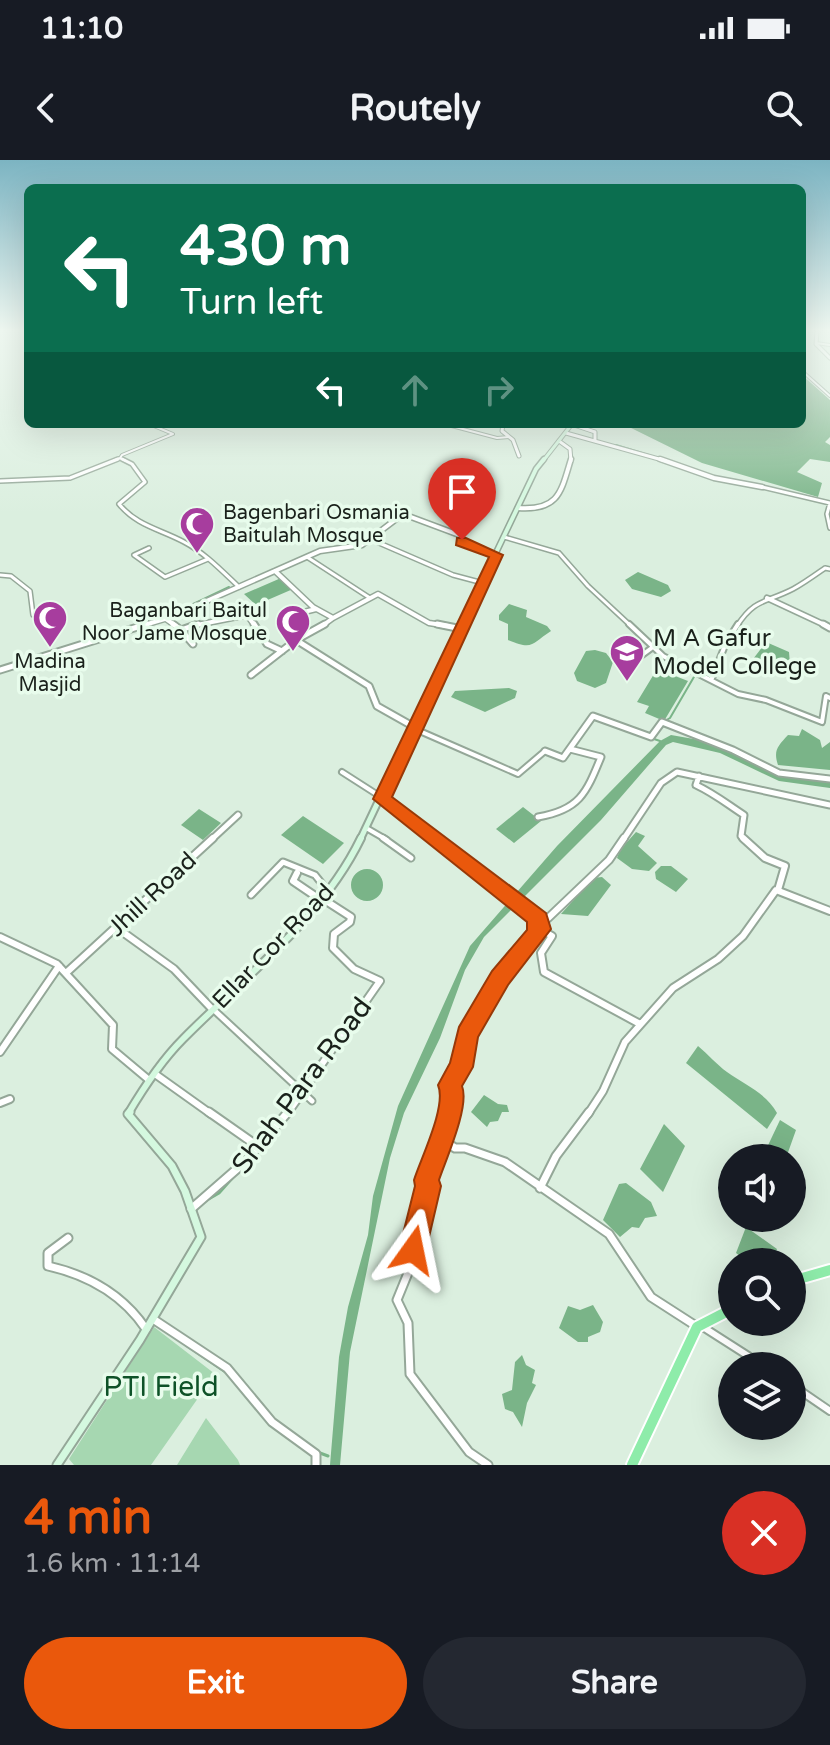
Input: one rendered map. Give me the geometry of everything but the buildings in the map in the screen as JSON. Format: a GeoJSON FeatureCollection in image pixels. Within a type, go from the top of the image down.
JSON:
{"type":"FeatureCollection","features":[{"type":"Feature","properties":{"kind":"highway"},"geometry":{"type":"LineString","coordinates":[[806,1277],[830,1270]]}},
{"type":"Feature","properties":{"kind":"highway"},"geometry":{"type":"LineString","coordinates":[[632,1465],[697,1327],[718,1316]]}},
{"type":"Feature","properties":{"kind":"main road","name":"Ellar Cor Road"},"geometry":{"type":"LineString","coordinates":[[191,1209],[172,1166],[128,1114],[152,1077],[212,1009],[250,977],[324,897],[348,865],[383,799],[536,469],[570,428]]}},
{"type":"Feature","properties":{"kind":"main road"},"geometry":{"type":"LineString","coordinates":[[57,1465],[199,1243],[201,1237],[191,1209]]}},
{"type":"Feature","properties":{"kind":"street"},"geometry":{"type":"LineString","coordinates":[[0,481],[70,478],[173,434],[159,428]]}},
{"type":"Feature","properties":{"kind":"street"},"geometry":{"type":"LineString","coordinates":[[458,428],[497,438],[509,437]]}},
{"type":"Feature","properties":{"kind":"street"},"geometry":{"type":"LineString","coordinates":[[502,428],[519,456]]}},
{"type":"Feature","properties":{"kind":"street"},"geometry":{"type":"LineString","coordinates":[[585,428],[594,431],[595,440]]}},
{"type":"Feature","properties":{"kind":"street"},"geometry":{"type":"LineString","coordinates":[[566,433],[641,452],[714,478],[830,503],[827,514],[830,528]]}},
{"type":"Feature","properties":{"kind":"street"},"geometry":{"type":"LineString","coordinates":[[518,508],[530,509],[552,503],[560,496],[572,453],[559,441]]}},
{"type":"Feature","properties":{"kind":"street"},"geometry":{"type":"LineString","coordinates":[[120,458],[132,464],[145,482],[119,504],[124,511],[153,532],[183,541],[239,587]]}},
{"type":"Feature","properties":{"kind":"street"},"geometry":{"type":"LineString","coordinates":[[0,670],[166,619],[320,551],[362,545],[403,514],[462,536],[460,543],[496,555]]}},
{"type":"Feature","properties":{"kind":"street"},"geometry":{"type":"LineString","coordinates":[[504,537],[559,553],[588,586],[663,656],[712,678],[738,694],[766,700],[822,722],[826,696],[830,698]]}},
{"type":"Feature","properties":{"kind":"street"},"geometry":{"type":"LineString","coordinates":[[369,539],[453,575],[483,583]]}},
{"type":"Feature","properties":{"kind":"street"},"geometry":{"type":"LineString","coordinates":[[149,548],[134,555],[165,577],[208,559]]}},
{"type":"Feature","properties":{"kind":"street"},"geometry":{"type":"LineString","coordinates":[[307,556],[372,600]]}},
{"type":"Feature","properties":{"kind":"street"},"geometry":{"type":"LineString","coordinates":[[712,678],[716,663],[741,617],[757,602],[793,589],[825,568],[830,569]]}},
{"type":"Feature","properties":{"kind":"street"},"geometry":{"type":"LineString","coordinates":[[275,571],[317,609],[333,618]]}},
{"type":"Feature","properties":{"kind":"street"},"geometry":{"type":"LineString","coordinates":[[0,575],[11,576],[30,591],[33,615]]}},
{"type":"Feature","properties":{"kind":"street"},"geometry":{"type":"LineString","coordinates":[[251,675],[296,640],[322,629],[333,618],[372,600],[378,594],[429,623],[462,629]]}},
{"type":"Feature","properties":{"kind":"street"},"geometry":{"type":"LineString","coordinates":[[767,598],[830,628]]}},
{"type":"Feature","properties":{"kind":"street"},"geometry":{"type":"LineString","coordinates":[[292,615],[317,609]]}},
{"type":"Feature","properties":{"kind":"street"},"geometry":{"type":"LineString","coordinates":[[181,630],[208,621],[247,615],[267,644],[283,651]]}},
{"type":"Feature","properties":{"kind":"street"},"geometry":{"type":"LineString","coordinates":[[166,619],[193,644]]}},
{"type":"Feature","properties":{"kind":"street"},"geometry":{"type":"LineString","coordinates":[[296,640],[369,686],[377,706],[416,728],[518,774],[545,751],[563,758],[593,716],[651,737],[662,722],[779,773],[830,779]]}},
{"type":"Feature","properties":{"kind":"street"},"geometry":{"type":"LineString","coordinates":[[627,666],[653,647]]}},
{"type":"Feature","properties":{"kind":"street"},"geometry":{"type":"LineString","coordinates":[[538,817],[557,814],[575,805],[596,772],[601,757],[570,749]]}},
{"type":"Feature","properties":{"kind":"street"},"geometry":{"type":"LineString","coordinates":[[342,772],[383,799],[509,896],[552,936],[541,953],[544,972],[640,1024]]}},
{"type":"Feature","properties":{"kind":"street"},"geometry":{"type":"LineString","coordinates":[[488,1465],[469,1452],[410,1374],[407,1359],[408,1323],[397,1300],[408,1273],[428,1186],[426,1180],[453,1093],[450,1085],[461,1067],[467,1034],[500,978],[539,924],[609,860],[664,780],[677,772],[830,805]]}},
{"type":"Feature","properties":{"kind":"street"},"geometry":{"type":"LineString","coordinates":[[540,1188],[556,1156],[603,1091],[625,1042],[673,988],[718,959],[743,936],[778,890],[785,866],[765,858],[741,836],[744,815],[728,805],[725,799],[696,785],[699,776]]}},
{"type":"Feature","properties":{"kind":"street","name":"Jhill Road"},"geometry":{"type":"LineString","coordinates":[[66,973],[238,815]]}},
{"type":"Feature","properties":{"kind":"street"},"geometry":{"type":"LineString","coordinates":[[368,829],[411,858]]}},
{"type":"Feature","properties":{"kind":"street"},"geometry":{"type":"LineString","coordinates":[[251,895],[283,862],[309,871],[326,885],[324,897],[293,881],[297,873]]}},
{"type":"Feature","properties":{"kind":"street"},"geometry":{"type":"LineString","coordinates":[[778,890],[830,911]]}},
{"type":"Feature","properties":{"kind":"street","name":"Shah Para Road"},"geometry":{"type":"LineString","coordinates":[[191,1209],[219,1189],[259,1147],[380,981],[354,969],[333,948],[334,934],[350,922],[351,917],[324,897]]}},
{"type":"Feature","properties":{"kind":"street"},"geometry":{"type":"LineString","coordinates":[[117,928],[174,969],[212,1009],[312,1101]]}},
{"type":"Feature","properties":{"kind":"street"},"geometry":{"type":"LineString","coordinates":[[0,937],[59,966],[113,1025],[112,1049],[259,1147]]}},
{"type":"Feature","properties":{"kind":"street"},"geometry":{"type":"LineString","coordinates":[[0,1051],[59,966]]}},
{"type":"Feature","properties":{"kind":"street"},"geometry":{"type":"LineString","coordinates":[[0,1051],[11,1035]]}},
{"type":"Feature","properties":{"kind":"street"},"geometry":{"type":"LineString","coordinates":[[0,1103],[10,1099]]}},
{"type":"Feature","properties":{"kind":"street"},"geometry":{"type":"LineString","coordinates":[[440,1139],[455,1148],[465,1148],[505,1162],[609,1234],[651,1297],[697,1327],[707,1327],[744,1352]]}},
{"type":"Feature","properties":{"kind":"street"},"geometry":{"type":"LineString","coordinates":[[68,1238],[48,1253],[48,1266],[70,1271],[117,1296],[131,1307],[146,1330]]}},
{"type":"Feature","properties":{"kind":"street"},"geometry":{"type":"LineString","coordinates":[[153,1319],[236,1375],[255,1404],[272,1422],[316,1454],[316,1465]]}},
{"type":"Feature","properties":{"kind":"street"},"geometry":{"type":"LineString","coordinates":[[806,1395],[830,1411]]}},
{"type":"Feature","properties":{"kind":"green space","name":"PTI Field"},"geometry":{"type":"Polygon","coordinates":[[[154,1327],[215,1374],[151,1465],[74,1465],[69,1459],[154,1327]]]}},
{"type":"Feature","properties":{"kind":"green space"},"geometry":{"type":"Polygon","coordinates":[[[206,1418],[238,1460],[240,1465],[177,1465],[206,1418]]]}},
{"type":"Feature","properties":{"kind":"shaded area"},"geometry":{"type":"Polygon","coordinates":[[[806,392],[821,392],[830,400],[830,437],[825,442],[830,445],[830,462],[810,459],[797,472],[822,483],[818,497],[702,463],[631,428],[806,428],[806,392]]]}},
{"type":"Feature","properties":{"kind":"shaded area"},"geometry":{"type":"Polygon","coordinates":[[[638,572],[668,585],[671,591],[661,597],[632,589],[625,580],[638,572]]]}},
{"type":"Feature","properties":{"kind":"shaded area"},"geometry":{"type":"Polygon","coordinates":[[[281,578],[293,589],[256,605],[244,594],[281,578]]]}},
{"type":"Feature","properties":{"kind":"shaded area"},"geometry":{"type":"Polygon","coordinates":[[[509,604],[527,610],[526,617],[547,626],[551,631],[528,645],[508,640],[508,624],[499,620],[499,615],[509,604]]]}},
{"type":"Feature","properties":{"kind":"shaded area"},"geometry":{"type":"Polygon","coordinates":[[[766,642],[789,652],[790,665],[781,675],[750,663],[766,642]]]}},
{"type":"Feature","properties":{"kind":"shaded area"},"geometry":{"type":"Polygon","coordinates":[[[586,651],[606,653],[613,662],[606,683],[595,688],[577,681],[574,673],[586,651]]]}},
{"type":"Feature","properties":{"kind":"shaded area"},"geometry":{"type":"Polygon","coordinates":[[[657,669],[688,681],[664,721],[645,713],[649,706],[637,702],[657,669]]]}},
{"type":"Feature","properties":{"kind":"shaded area"},"geometry":{"type":"Polygon","coordinates":[[[509,688],[517,691],[515,698],[485,712],[451,697],[455,691],[509,688]]]}},
{"type":"Feature","properties":{"kind":"shaded area"},"geometry":{"type":"Polygon","coordinates":[[[802,729],[820,740],[822,748],[830,742],[830,770],[778,765],[776,752],[779,745],[788,735],[799,736],[802,729]]]}},
{"type":"Feature","properties":{"kind":"shaded area"},"geometry":{"type":"Polygon","coordinates":[[[671,735],[711,742],[769,770],[830,780],[830,788],[779,781],[720,753],[673,742],[666,745],[601,820],[484,937],[465,970],[440,1038],[404,1113],[390,1158],[350,1352],[340,1465],[330,1465],[339,1357],[348,1307],[368,1235],[373,1196],[398,1106],[470,946],[557,846],[660,741],[671,735]]]}},
{"type":"Feature","properties":{"kind":"shaded area"},"geometry":{"type":"Polygon","coordinates":[[[523,807],[541,821],[514,843],[496,829],[523,807]]]}},
{"type":"Feature","properties":{"kind":"shaded area"},"geometry":{"type":"Polygon","coordinates":[[[199,809],[221,823],[203,840],[181,825],[199,809]]]}},
{"type":"Feature","properties":{"kind":"shaded area"},"geometry":{"type":"Polygon","coordinates":[[[303,816],[344,843],[323,864],[281,835],[303,816]]]}},
{"type":"Feature","properties":{"kind":"shaded area"},"geometry":{"type":"Polygon","coordinates":[[[636,832],[645,836],[638,846],[657,863],[649,871],[632,869],[617,858],[636,832]]]}},
{"type":"Feature","properties":{"kind":"shaded area"},"geometry":{"type":"Polygon","coordinates":[[[661,866],[671,866],[688,879],[676,892],[656,879],[655,872],[661,866]]]}},
{"type":"Feature","properties":{"kind":"shaded area"},"geometry":{"type":"Polygon","coordinates":[[[367,869],[378,874],[383,885],[378,896],[367,901],[356,896],[351,885],[356,874],[367,869]]]}},
{"type":"Feature","properties":{"kind":"shaded area"},"geometry":{"type":"Polygon","coordinates":[[[602,877],[611,885],[588,916],[561,914],[593,878],[602,877]]]}},
{"type":"Feature","properties":{"kind":"shaded area"},"geometry":{"type":"Polygon","coordinates":[[[698,1046],[772,1106],[777,1113],[767,1129],[686,1063],[698,1046]]]}},
{"type":"Feature","properties":{"kind":"shaded area"},"geometry":{"type":"Polygon","coordinates":[[[484,1095],[498,1104],[507,1105],[509,1112],[502,1112],[498,1121],[490,1122],[487,1127],[471,1112],[484,1095]]]}},
{"type":"Feature","properties":{"kind":"shaded area"},"geometry":{"type":"Polygon","coordinates":[[[780,1120],[796,1130],[791,1144],[769,1144],[780,1120]]]}},
{"type":"Feature","properties":{"kind":"shaded area"},"geometry":{"type":"Polygon","coordinates":[[[664,1124],[685,1146],[663,1192],[640,1169],[664,1124]]]}},
{"type":"Feature","properties":{"kind":"shaded area"},"geometry":{"type":"Polygon","coordinates":[[[626,1183],[651,1202],[657,1216],[645,1218],[639,1228],[632,1227],[620,1237],[603,1220],[619,1184],[626,1183]]]}},
{"type":"Feature","properties":{"kind":"shaded area"},"geometry":{"type":"Polygon","coordinates":[[[744,1232],[753,1232],[776,1248],[738,1248],[744,1232]]]}},
{"type":"Feature","properties":{"kind":"shaded area"},"geometry":{"type":"Polygon","coordinates":[[[593,1305],[603,1322],[600,1332],[588,1337],[588,1342],[578,1342],[559,1328],[568,1306],[580,1310],[593,1305]]]}},
{"type":"Feature","properties":{"kind":"shaded area"},"geometry":{"type":"Polygon","coordinates":[[[522,1355],[526,1365],[535,1370],[532,1383],[536,1385],[527,1403],[522,1427],[513,1412],[505,1409],[502,1394],[512,1390],[515,1362],[522,1355]]]}},
{"type":"Feature","properties":{"kind":"waterway"},"geometry":{"type":"LineString","coordinates":[[616,445],[652,456]]}},
{"type":"Feature","properties":{"kind":"waterway"},"geometry":{"type":"LineString","coordinates":[[131,495],[144,484]]}},
{"type":"Feature","properties":{"kind":"waterway"},"geometry":{"type":"LineString","coordinates":[[143,525],[163,534]]}},
{"type":"Feature","properties":{"kind":"waterway"},"geometry":{"type":"LineString","coordinates":[[195,546],[200,551]]}},
{"type":"Feature","properties":{"kind":"waterway"},"geometry":{"type":"LineString","coordinates":[[187,607],[229,587]]}},
{"type":"Feature","properties":{"kind":"waterway"},"geometry":{"type":"LineString","coordinates":[[30,589],[32,602]]}},
{"type":"Feature","properties":{"kind":"waterway"},"geometry":{"type":"LineString","coordinates":[[663,722],[670,718],[698,670],[681,663]]}},
{"type":"Feature","properties":{"kind":"waterway"},"geometry":{"type":"LineString","coordinates":[[656,734],[654,739],[660,741]]}},
{"type":"Feature","properties":{"kind":"waterway"},"geometry":{"type":"LineString","coordinates":[[365,835],[382,801]]}},
{"type":"Feature","properties":{"kind":"waterway"},"geometry":{"type":"LineString","coordinates":[[302,1087],[315,1070]]}},
{"type":"Feature","properties":{"kind":"waterway"},"geometry":{"type":"LineString","coordinates":[[207,1200],[219,1193],[235,1175]]}},
{"type":"Feature","properties":{"kind":"waterway"},"geometry":{"type":"LineString","coordinates":[[710,1328],[739,1347]]}},
{"type":"Feature","properties":{"kind":"waterway"},"geometry":{"type":"LineString","coordinates":[[186,1345],[227,1373]]}},
{"type":"Feature","properties":{"kind":"waterway"},"geometry":{"type":"LineString","coordinates":[[320,1453],[328,1456]]}},
{"type":"Feature","properties":{"kind":"place","name":"Bagenbari Osmania Baitulah Mosque"},"geometry":{"type":"Point","coordinates":[197,555]}},
{"type":"Feature","properties":{"kind":"place","name":"Madina Masjid"},"geometry":{"type":"Point","coordinates":[50,649]}},
{"type":"Feature","properties":{"kind":"place","name":"Baganbari Baitul Noor Jame Mosque"},"geometry":{"type":"Point","coordinates":[293,653]}},
{"type":"Feature","properties":{"kind":"place","name":"M A Gafur Model College"},"geometry":{"type":"Point","coordinates":[627,683]}},
{"type":"Feature","properties":{"kind":"route"},"geometry":{"type":"LineString","coordinates":[[413,1250],[428,1186],[426,1180],[449,1112],[453,1093],[450,1085],[461,1067],[467,1034],[500,978],[540,929],[535,926],[538,920],[509,896],[382,799],[496,555],[460,543],[462,540]]}}]}
